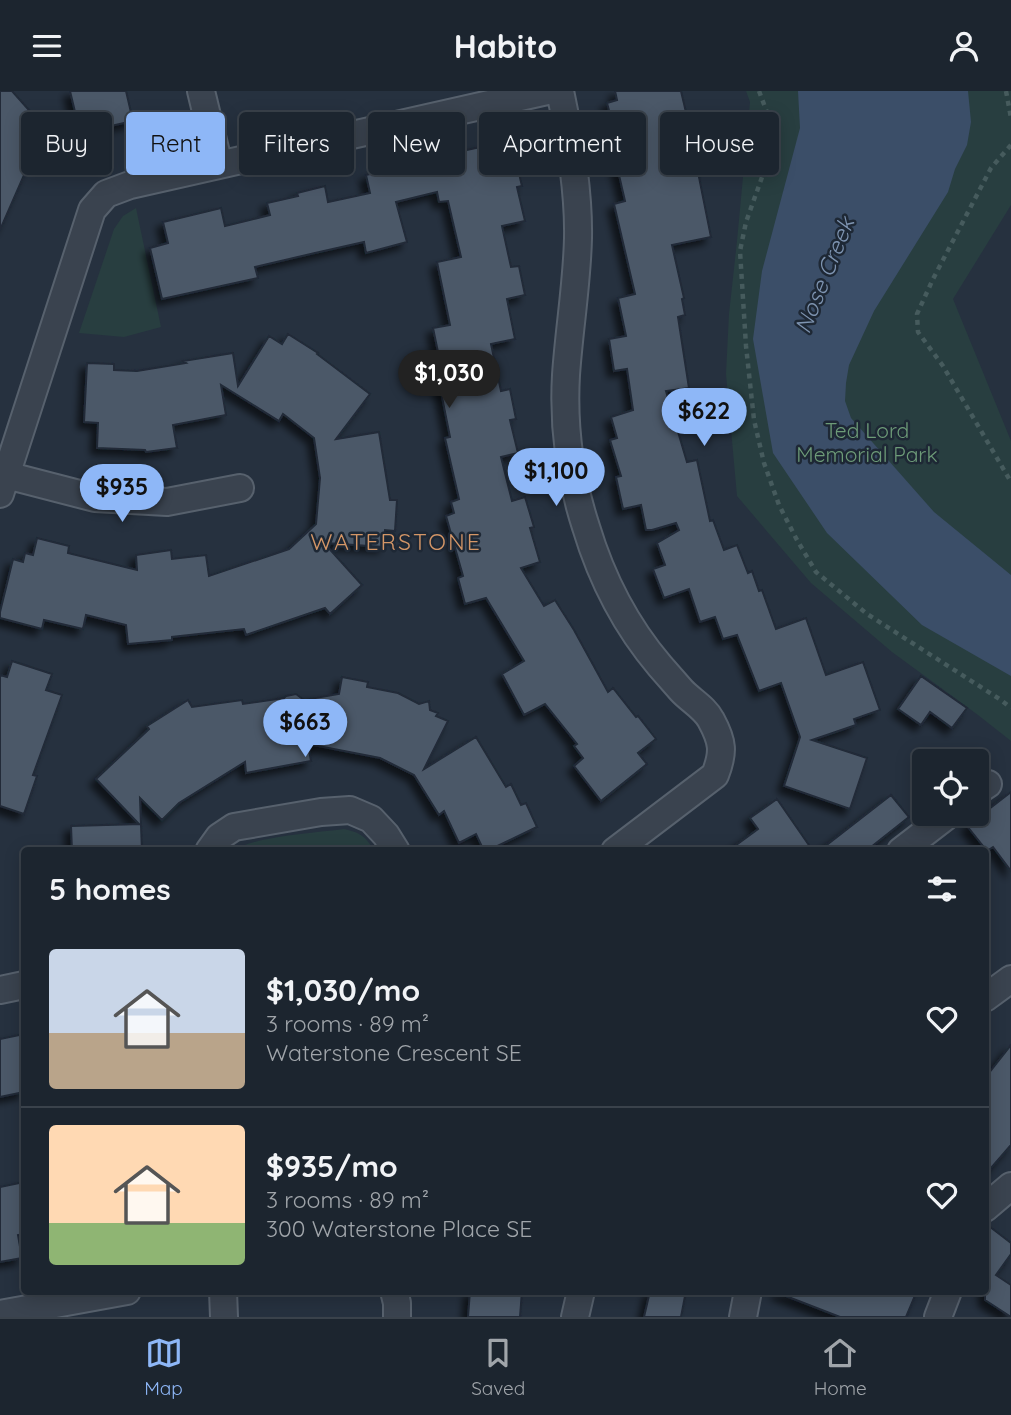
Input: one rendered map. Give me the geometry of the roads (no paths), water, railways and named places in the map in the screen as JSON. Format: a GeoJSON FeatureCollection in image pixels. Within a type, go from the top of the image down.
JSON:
{"type":"FeatureCollection","features":[{"type":"Feature","properties":{"kind":"street"},"geometry":{"type":"LineString","coordinates":[[201,91],[206,112]]}},
{"type":"Feature","properties":{"kind":"street"},"geometry":{"type":"LineString","coordinates":[[225,164],[547,91]]}},
{"type":"Feature","properties":{"kind":"street"},"geometry":{"type":"LineString","coordinates":[[560,91],[570,137],[578,237],[566,377],[566,436],[572,475],[586,528],[621,612],[655,660],[710,717],[719,737],[722,757],[715,775],[620,847]]}},
{"type":"Feature","properties":{"kind":"street"},"geometry":{"type":"LineString","coordinates":[[174,175],[130,185],[106,194],[92,210],[3,484],[95,498],[167,502],[240,488]]}},
{"type":"Feature","properties":{"kind":"street"},"geometry":{"type":"LineString","coordinates":[[212,847],[219,837],[234,827],[321,812],[350,810],[371,820],[394,847]]}},
{"type":"Feature","properties":{"kind":"street"},"geometry":{"type":"LineString","coordinates":[[906,847],[933,826]]}},
{"type":"Feature","properties":{"kind":"street"},"geometry":{"type":"LineString","coordinates":[[989,995],[1011,979]]}},
{"type":"Feature","properties":{"kind":"street"},"geometry":{"type":"LineString","coordinates":[[0,990],[21,986]]}},
{"type":"Feature","properties":{"kind":"street"},"geometry":{"type":"LineString","coordinates":[[989,1205],[1011,1187]]}},
{"type":"Feature","properties":{"kind":"street"},"geometry":{"type":"LineString","coordinates":[[0,1314],[62,1310],[113,1295]]}},
{"type":"Feature","properties":{"kind":"street"},"geometry":{"type":"LineString","coordinates":[[223,1295],[224,1317]]}},
{"type":"Feature","properties":{"kind":"street"},"geometry":{"type":"LineString","coordinates":[[395,1295],[397,1317]]}},
{"type":"Feature","properties":{"kind":"street"},"geometry":{"type":"LineString","coordinates":[[575,1317],[581,1295]]}},
{"type":"Feature","properties":{"kind":"street"},"geometry":{"type":"LineString","coordinates":[[743,1317],[747,1295]]}},
{"type":"Feature","properties":{"kind":"street"},"geometry":{"type":"LineString","coordinates":[[938,1317],[946,1295]]}},
{"type":"Feature","properties":{"kind":"water","name":"Nose Creek"},"geometry":{"type":"Polygon","coordinates":[[[798,91],[968,91],[971,122],[967,145],[955,169],[948,192],[874,311],[849,365],[845,401],[851,418],[934,512],[1011,575],[1011,676],[922,625],[827,533],[773,453],[753,339],[762,271],[800,128],[798,91]]]}},
{"type":"Feature","properties":{"kind":"district","name":"WATERSTONE"},"geometry":{"type":"Point","coordinates":[396,541]}},
{"type":"Feature","properties":{"kind":"park label","name":"Ted Lord Memorial Park"},"geometry":{"type":"Point","coordinates":[867,442]}}]}
